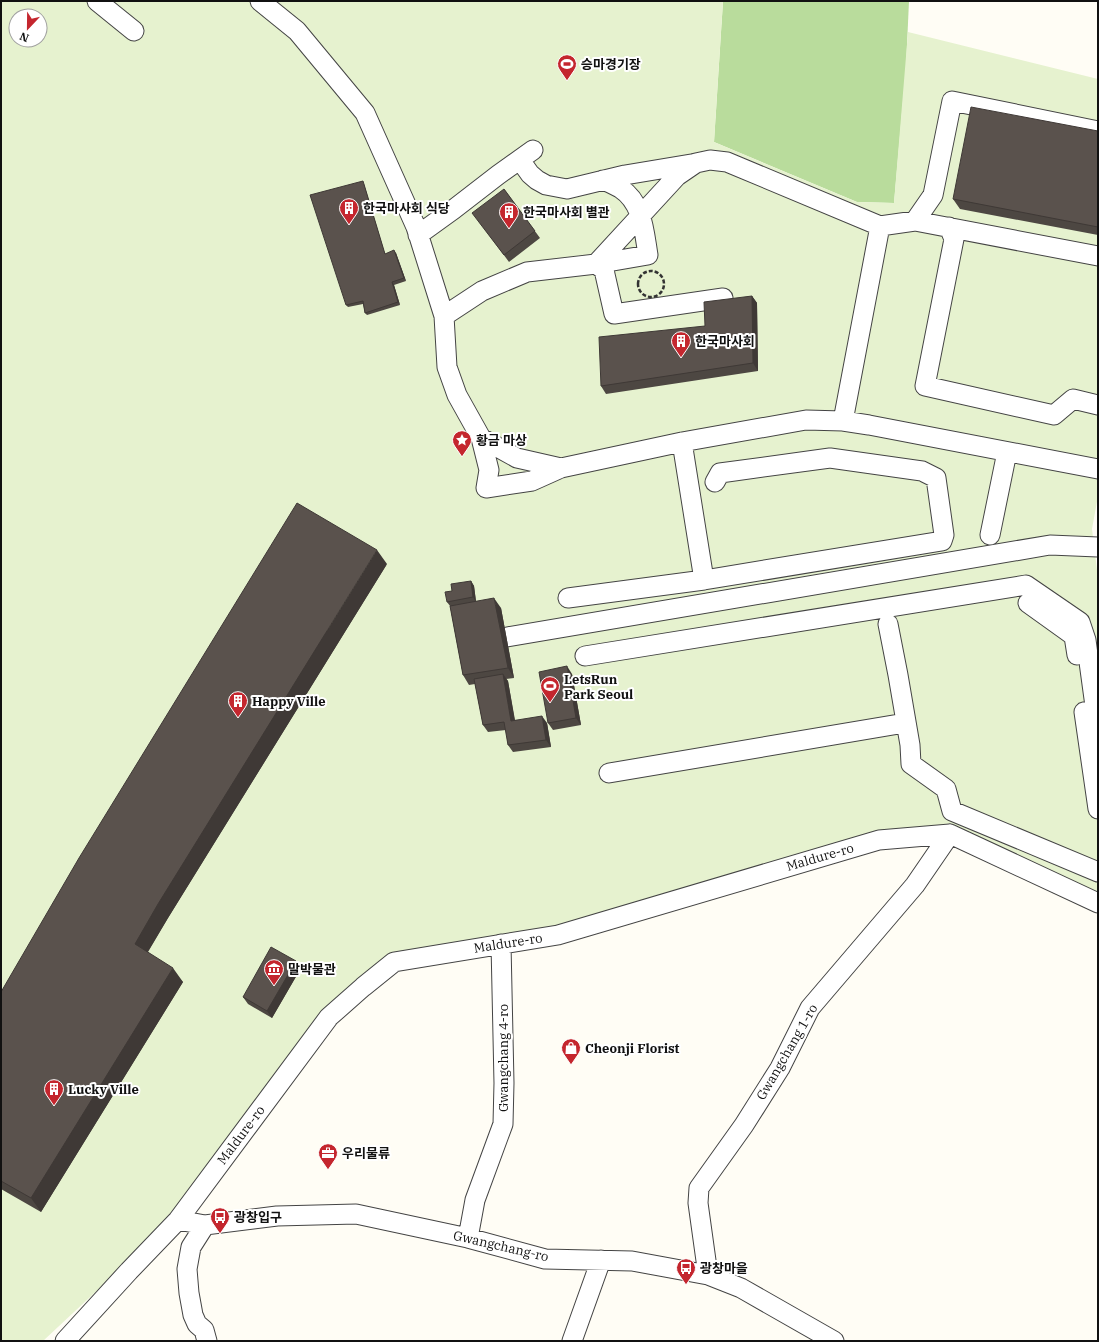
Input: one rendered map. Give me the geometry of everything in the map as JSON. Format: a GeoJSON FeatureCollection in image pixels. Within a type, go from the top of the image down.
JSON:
{"type":"FeatureCollection","features":[{"type":"Feature","properties":{"kind":"street"},"geometry":{"type":"LineString","coordinates":[[97,1],[134,31]]}},
{"type":"Feature","properties":{"kind":"street"},"geometry":{"type":"LineString","coordinates":[[260,1],[297,31],[365,113],[418,235],[444,316],[447,367],[457,394],[481,438],[489,470],[486,488],[532,482],[561,468],[682,442],[806,420],[843,421],[869,425],[1098,469]]}},
{"type":"Feature","properties":{"kind":"street"},"geometry":{"type":"LineString","coordinates":[[915,221],[933,195],[952,101],[1098,131]]}},
{"type":"Feature","properties":{"kind":"street"},"geometry":{"type":"LineString","coordinates":[[418,235],[527,155],[530,174],[537,180],[546,185],[567,189],[603,180],[710,160],[727,162],[880,226],[915,221],[1098,256]]}},
{"type":"Feature","properties":{"kind":"street"},"geometry":{"type":"LineString","coordinates":[[596,264],[642,216],[677,176],[696,163]]}},
{"type":"Feature","properties":{"kind":"street"},"geometry":{"type":"LineString","coordinates":[[444,316],[482,291],[527,272],[596,264],[648,255],[642,216],[634,202],[621,188],[603,180]]}},
{"type":"Feature","properties":{"kind":"street"},"geometry":{"type":"LineString","coordinates":[[843,421],[880,226]]}},
{"type":"Feature","properties":{"kind":"street"},"geometry":{"type":"LineString","coordinates":[[949,227],[954,239],[925,386],[1054,415],[1074,399],[1098,405]]}},
{"type":"Feature","properties":{"kind":"street"},"geometry":{"type":"LineString","coordinates":[[596,264],[604,270],[614,314],[723,298]]}},
{"type":"Feature","properties":{"kind":"street"},"geometry":{"type":"LineString","coordinates":[[481,438],[517,458],[561,468]]}},
{"type":"Feature","properties":{"kind":"street"},"geometry":{"type":"LineString","coordinates":[[682,442],[704,580]]}},
{"type":"Feature","properties":{"kind":"street"},"geometry":{"type":"LineString","coordinates":[[990,535],[1007,452]]}},
{"type":"Feature","properties":{"kind":"street"},"geometry":{"type":"LineString","coordinates":[[568,598],[704,580],[942,541],[944,535],[936,478],[922,471],[830,458],[720,473],[715,482]]}},
{"type":"Feature","properties":{"kind":"street"},"geometry":{"type":"LineString","coordinates":[[507,637],[1050,545],[1098,546]]}},
{"type":"Feature","properties":{"kind":"street"},"geometry":{"type":"LineString","coordinates":[[585,656],[1026,585],[1080,622],[1086,640],[1098,728]]}},
{"type":"Feature","properties":{"kind":"street"},"geometry":{"type":"LineString","coordinates":[[1028,603],[1074,636],[1098,809]]}},
{"type":"Feature","properties":{"kind":"street"},"geometry":{"type":"LineString","coordinates":[[888,624],[910,745],[911,764],[946,789],[952,811],[1098,872]]}},
{"type":"Feature","properties":{"kind":"street"},"geometry":{"type":"LineString","coordinates":[[608,773],[905,722]]}},
{"type":"Feature","properties":{"kind":"street","name":"Maldure-ro"},"geometry":{"type":"LineString","coordinates":[[65,1341],[178,1220],[329,1017],[394,962],[558,935],[879,840],[950,834],[1098,903]]}},
{"type":"Feature","properties":{"kind":"street","name":"Gwangchang 1-ro"},"geometry":{"type":"LineString","coordinates":[[708,1275],[698,1203],[699,1188],[744,1125],[780,1068],[810,1008],[915,885],[950,834]]}},
{"type":"Feature","properties":{"kind":"street","name":"Gwangchang 4-ro"},"geometry":{"type":"LineString","coordinates":[[468,1238],[475,1200],[503,1124],[504,1083],[501,944]]}},
{"type":"Feature","properties":{"kind":"street","name":"Gwangchang-ro"},"geometry":{"type":"LineString","coordinates":[[178,1220],[205,1225],[277,1216],[356,1214],[468,1238],[545,1259],[632,1261],[708,1275],[741,1288],[834,1341]]}},
{"type":"Feature","properties":{"kind":"street"},"geometry":{"type":"LineString","coordinates":[[205,1225],[191,1247],[187,1269],[192,1315],[197,1324],[204,1330],[207,1341]]}},
{"type":"Feature","properties":{"kind":"street"},"geometry":{"type":"LineString","coordinates":[[572,1341],[602,1260]]}},
{"type":"Feature","properties":{"kind":"path"},"geometry":{"type":"LineString","coordinates":[[654,271],[661,276],[663,279],[663,288],[658,294],[646,296],[639,290],[639,277],[646,272],[654,271]]}},
{"type":"Feature","properties":{"kind":"green space","name":"LetsRun Park Seoul"},"geometry":{"type":"Polygon","coordinates":[[[1,1],[723,1],[714,142],[857,202],[894,203],[908,32],[1098,79],[1098,496],[1092,529],[1098,578],[1098,895],[949,829],[877,837],[362,981],[190,1196],[134,1256],[43,1341],[1,1341],[1,1]]]}},
{"type":"Feature","properties":{"kind":"green space"},"geometry":{"type":"Polygon","coordinates":[[[723,1],[909,1],[906,67],[894,203],[857,202],[714,142],[723,1]]]}},
{"type":"Feature","properties":{"kind":"building"},"geometry":{"type":"Polygon","coordinates":[[[971,107],[1098,131],[1098,227],[953,199],[971,107]]]}},
{"type":"Feature","properties":{"kind":"building","name":"한국마사회 식당"},"geometry":{"type":"Polygon","coordinates":[[[363,181],[385,254],[394,250],[404,278],[392,282],[398,302],[365,313],[363,301],[346,305],[310,195],[363,181]]]}},
{"type":"Feature","properties":{"kind":"building","name":"한국마사회 별관"},"geometry":{"type":"Polygon","coordinates":[[[504,189],[535,231],[504,255],[472,213],[504,189]]]}},
{"type":"Feature","properties":{"kind":"building","name":"한국마사회"},"geometry":{"type":"Polygon","coordinates":[[[752,296],[753,363],[601,386],[599,337],[705,326],[704,302],[752,296]]]}},
{"type":"Feature","properties":{"kind":"building"},"geometry":{"type":"Polygon","coordinates":[[[297,503],[377,550],[158,904],[135,944],[173,968],[31,1198],[1,1181],[1,992],[79,858],[297,503]]]}},
{"type":"Feature","properties":{"kind":"building"},"geometry":{"type":"Polygon","coordinates":[[[471,581],[473,597],[447,602],[445,592],[452,591],[451,584],[471,581]]]}},
{"type":"Feature","properties":{"kind":"building"},"geometry":{"type":"Polygon","coordinates":[[[494,598],[508,668],[463,675],[450,606],[494,598]]]}},
{"type":"Feature","properties":{"kind":"building"},"geometry":{"type":"Polygon","coordinates":[[[567,666],[576,718],[548,723],[539,672],[567,666]]]}},
{"type":"Feature","properties":{"kind":"building"},"geometry":{"type":"Polygon","coordinates":[[[503,674],[511,721],[542,716],[546,740],[508,745],[504,722],[483,725],[474,679],[503,674]]]}},
{"type":"Feature","properties":{"kind":"building","name":"말박물관"},"geometry":{"type":"Polygon","coordinates":[[[271,947],[296,961],[267,1011],[243,997],[271,947]]]}},
{"type":"Feature","properties":{"kind":"place","name":"승마경기장"},"geometry":{"type":"Point","coordinates":[567,81]}},
{"type":"Feature","properties":{"kind":"place","name":"한국마사회 식당"},"geometry":{"type":"Point","coordinates":[349,225]}},
{"type":"Feature","properties":{"kind":"place","name":"한국마사회 별관"},"geometry":{"type":"Point","coordinates":[509,229]}},
{"type":"Feature","properties":{"kind":"place","name":"한국마사회"},"geometry":{"type":"Point","coordinates":[681,358]}},
{"type":"Feature","properties":{"kind":"place","name":"황금 마상"},"geometry":{"type":"Point","coordinates":[462,457]}},
{"type":"Feature","properties":{"kind":"place","name":"LetsRun Park Seoul"},"geometry":{"type":"Point","coordinates":[550,703]}},
{"type":"Feature","properties":{"kind":"place","name":"Happy Ville"},"geometry":{"type":"Point","coordinates":[238,718]}},
{"type":"Feature","properties":{"kind":"place","name":"말박물관"},"geometry":{"type":"Point","coordinates":[274,986]}},
{"type":"Feature","properties":{"kind":"place","name":"Cheonji Florist"},"geometry":{"type":"Point","coordinates":[571,1065]}},
{"type":"Feature","properties":{"kind":"place","name":"Lucky Ville"},"geometry":{"type":"Point","coordinates":[54,1106]}},
{"type":"Feature","properties":{"kind":"place","name":"우리물류"},"geometry":{"type":"Point","coordinates":[328,1170]}},
{"type":"Feature","properties":{"kind":"place","name":"광창입구"},"geometry":{"type":"Point","coordinates":[220,1234]}},
{"type":"Feature","properties":{"kind":"place","name":"광창마을"},"geometry":{"type":"Point","coordinates":[686,1285]}}]}
